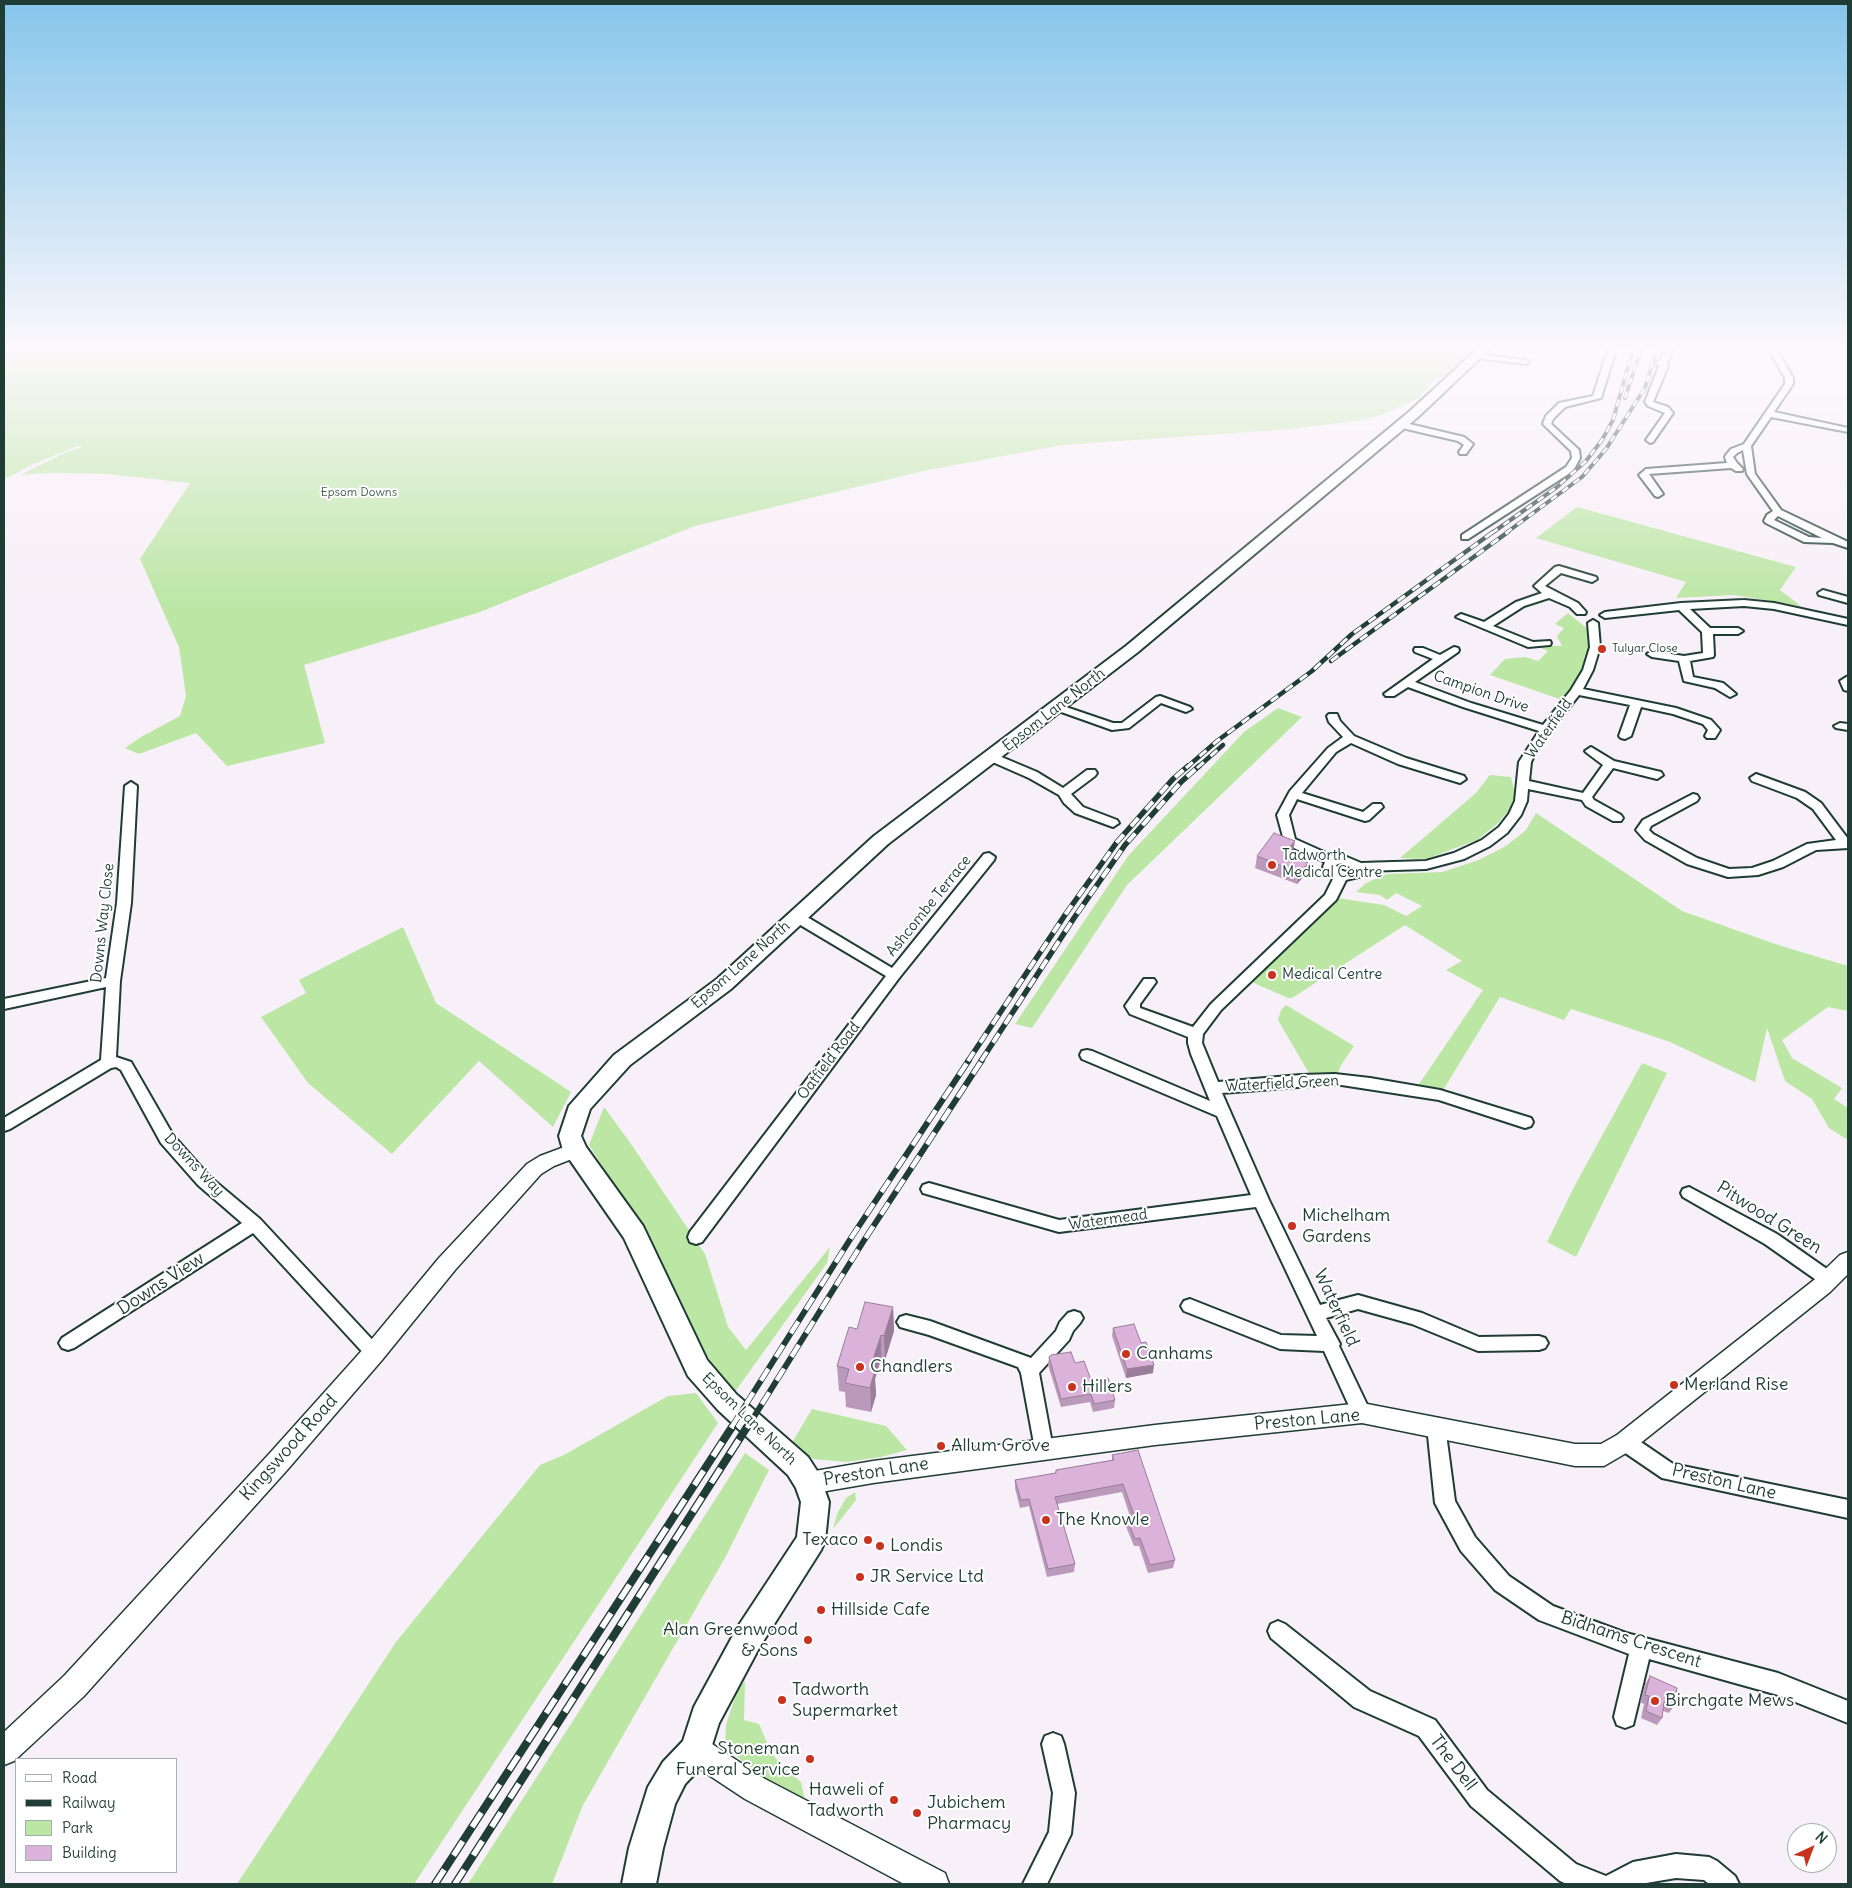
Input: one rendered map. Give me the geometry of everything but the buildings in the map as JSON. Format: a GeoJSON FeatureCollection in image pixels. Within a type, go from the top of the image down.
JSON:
{"type":"FeatureCollection","features":[{"type":"Feature","properties":{"kind":"main road","name":"Epsom Lane North"},"geometry":{"type":"LineString","coordinates":[[696,1750],[705,1718],[748,1638],[811,1541],[815,1502],[809,1482],[798,1466],[727,1402],[697,1368],[634,1233],[575,1150],[570,1136],[580,1106],[622,1060],[724,984],[881,840],[1057,707],[1173,615],[1390,434]]}},
{"type":"Feature","properties":{"kind":"main road"},"geometry":{"type":"LineString","coordinates":[[639,1884],[646,1848],[660,1799],[674,1773],[696,1750]]}},
{"type":"Feature","properties":{"kind":"street"},"geometry":{"type":"LineString","coordinates":[[1443,434],[1461,438],[1468,444],[1464,452]]}},
{"type":"Feature","properties":{"kind":"street"},"geometry":{"type":"LineString","coordinates":[[1465,537],[1570,469],[1576,458],[1575,450],[1558,434]]}},
{"type":"Feature","properties":{"kind":"street"},"geometry":{"type":"LineString","coordinates":[[1650,440],[1654,434]]}},
{"type":"Feature","properties":{"kind":"street"},"geometry":{"type":"LineString","coordinates":[[1733,465],[1729,457],[1734,451],[1747,446],[1756,434]]}},
{"type":"Feature","properties":{"kind":"street"},"geometry":{"type":"LineString","coordinates":[[1747,446],[1751,474],[1778,512],[1772,515],[1769,521],[1806,540],[1836,542],[1848,545]]}},
{"type":"Feature","properties":{"kind":"street"},"geometry":{"type":"LineString","coordinates":[[1658,494],[1643,475],[1646,472],[1733,465],[1751,474]]}},
{"type":"Feature","properties":{"kind":"street"},"geometry":{"type":"LineString","coordinates":[[1592,579],[1559,569],[1539,586],[1550,594],[1574,605],[1581,612],[1580,617],[1593,623],[1607,621],[1605,615]]}},
{"type":"Feature","properties":{"kind":"street"},"geometry":{"type":"LineString","coordinates":[[1824,593],[1848,600]]}},
{"type":"Feature","properties":{"kind":"street"},"geometry":{"type":"LineString","coordinates":[[1486,626],[1520,604],[1550,594]]}},
{"type":"Feature","properties":{"kind":"street"},"geometry":{"type":"LineString","coordinates":[[1581,612],[1592,610],[1605,615],[1681,606],[1744,603],[1774,606],[1848,622]]}},
{"type":"Feature","properties":{"kind":"street"},"geometry":{"type":"LineString","coordinates":[[1652,654],[1684,659],[1709,655],[1707,631],[1681,606]]}},
{"type":"Feature","properties":{"kind":"street"},"geometry":{"type":"LineString","coordinates":[[1461,617],[1532,644],[1546,643]]}},
{"type":"Feature","properties":{"kind":"street","name":"Waterfield"},"geometry":{"type":"LineString","coordinates":[[1358,867],[1426,865],[1459,856],[1486,843],[1503,830],[1515,815],[1521,801],[1525,762],[1534,745],[1576,691],[1588,670],[1595,647],[1593,623]]}},
{"type":"Feature","properties":{"kind":"street"},"geometry":{"type":"LineString","coordinates":[[1707,631],[1738,631]]}},
{"type":"Feature","properties":{"kind":"street"},"geometry":{"type":"LineString","coordinates":[[1419,650],[1442,659]]}},
{"type":"Feature","properties":{"kind":"street"},"geometry":{"type":"LineString","coordinates":[[1390,694],[1454,650]]}},
{"type":"Feature","properties":{"kind":"street"},"geometry":{"type":"LineString","coordinates":[[1684,659],[1688,680],[1719,685],[1730,694]]}},
{"type":"Feature","properties":{"kind":"street"},"geometry":{"type":"LineString","coordinates":[[1848,679],[1846,681],[1848,688]]}},
{"type":"Feature","properties":{"kind":"street","name":"Campion Drive"},"geometry":{"type":"LineString","coordinates":[[1406,682],[1467,705],[1547,730]]}},
{"type":"Feature","properties":{"kind":"street"},"geometry":{"type":"LineString","coordinates":[[1576,691],[1676,711],[1707,722],[1714,730],[1712,736]]}},
{"type":"Feature","properties":{"kind":"street"},"geometry":{"type":"LineString","coordinates":[[1057,707],[1112,727],[1126,726],[1160,699],[1186,709]]}},
{"type":"Feature","properties":{"kind":"street"},"geometry":{"type":"LineString","coordinates":[[1625,736],[1636,704]]}},
{"type":"Feature","properties":{"kind":"street"},"geometry":{"type":"LineString","coordinates":[[1334,716],[1334,722],[1350,738],[1402,761],[1460,778]]}},
{"type":"Feature","properties":{"kind":"street"},"geometry":{"type":"LineString","coordinates":[[1334,861],[1329,865],[1330,870],[1341,876],[1354,875],[1358,867],[1347,860],[1334,861],[1289,840],[1283,815],[1294,794],[1332,750],[1350,738]]}},
{"type":"Feature","properties":{"kind":"street"},"geometry":{"type":"LineString","coordinates":[[1591,751],[1610,764],[1657,775]]}},
{"type":"Feature","properties":{"kind":"street"},"geometry":{"type":"LineString","coordinates":[[992,757],[1033,775],[1064,793],[1078,810],[1113,823]]}},
{"type":"Feature","properties":{"kind":"street"},"geometry":{"type":"LineString","coordinates":[[1586,797],[1610,764]]}},
{"type":"Feature","properties":{"kind":"street"},"geometry":{"type":"LineString","coordinates":[[1064,793],[1091,772]]}},
{"type":"Feature","properties":{"kind":"street"},"geometry":{"type":"LineString","coordinates":[[1756,778],[1801,795],[1817,806],[1847,843]]}},
{"type":"Feature","properties":{"kind":"street"},"geometry":{"type":"LineString","coordinates":[[1524,784],[1586,797],[1590,802],[1617,818]]}},
{"type":"Feature","properties":{"kind":"street","name":"Downs Way Close"},"geometry":{"type":"LineString","coordinates":[[108,1063],[113,981],[124,903],[131,786]]}},
{"type":"Feature","properties":{"kind":"street"},"geometry":{"type":"LineString","coordinates":[[1294,794],[1365,817],[1377,807]]}},
{"type":"Feature","properties":{"kind":"street"},"geometry":{"type":"LineString","coordinates":[[1693,798],[1647,823],[1642,830],[1649,837],[1692,861],[1728,873],[1753,872],[1778,864],[1812,847],[1847,843]]}},
{"type":"Feature","properties":{"kind":"street","name":"Ashcombe Terrace"},"geometry":{"type":"LineString","coordinates":[[894,975],[989,857]]}},
{"type":"Feature","properties":{"kind":"street"},"geometry":{"type":"LineString","coordinates":[[1148,982],[1133,1003],[1132,1006],[1135,1011],[1196,1034],[1216,1006],[1331,897],[1341,876]]}},
{"type":"Feature","properties":{"kind":"street"},"geometry":{"type":"LineString","coordinates":[[796,917],[894,975]]}},
{"type":"Feature","properties":{"kind":"street","name":"Oatfield Road"},"geometry":{"type":"LineString","coordinates":[[696,1237],[894,975]]}},
{"type":"Feature","properties":{"kind":"street"},"geometry":{"type":"LineString","coordinates":[[4,1004],[113,981]]}},
{"type":"Feature","properties":{"kind":"street","name":"Waterfield"},"geometry":{"type":"LineString","coordinates":[[1196,1034],[1195,1042],[1198,1054],[1261,1200],[1317,1313],[1362,1413]]}},
{"type":"Feature","properties":{"kind":"street"},"geometry":{"type":"LineString","coordinates":[[1087,1055],[1223,1112]]}},
{"type":"Feature","properties":{"kind":"street","name":"Downs Way"},"geometry":{"type":"LineString","coordinates":[[108,1063],[118,1062],[126,1066],[167,1139],[204,1181],[254,1224],[374,1353]]}},
{"type":"Feature","properties":{"kind":"street"},"geometry":{"type":"LineString","coordinates":[[4,1125],[108,1063]]}},
{"type":"Feature","properties":{"kind":"street","name":"Waterfield Green"},"geometry":{"type":"LineString","coordinates":[[1214,1088],[1301,1080],[1335,1079],[1440,1095],[1525,1122]]}},
{"type":"Feature","properties":{"kind":"street","name":"Kingswood Road"},"geometry":{"type":"LineString","coordinates":[[4,1751],[74,1686],[279,1461],[374,1353],[447,1264],[534,1170],[546,1161],[575,1150]]}},
{"type":"Feature","properties":{"kind":"street","name":"Watermead"},"geometry":{"type":"LineString","coordinates":[[929,1189],[1058,1226],[1261,1200]]}},
{"type":"Feature","properties":{"kind":"street","name":"Pitwood Green"},"geometry":{"type":"LineString","coordinates":[[1689,1193],[1771,1239],[1828,1279]]}},
{"type":"Feature","properties":{"kind":"street","name":"Downs View"},"geometry":{"type":"LineString","coordinates":[[68,1343],[254,1224]]}},
{"type":"Feature","properties":{"kind":"street"},"geometry":{"type":"LineString","coordinates":[[1625,1442],[1848,1261]]}},
{"type":"Feature","properties":{"kind":"street"},"geometry":{"type":"LineString","coordinates":[[1317,1313],[1358,1302],[1416,1318],[1478,1344],[1539,1343]]}},
{"type":"Feature","properties":{"kind":"street"},"geometry":{"type":"LineString","coordinates":[[1190,1306],[1280,1342],[1331,1344]]}},
{"type":"Feature","properties":{"kind":"street"},"geometry":{"type":"LineString","coordinates":[[1030,1371],[1063,1335],[1066,1326],[1074,1318]]}},
{"type":"Feature","properties":{"kind":"street"},"geometry":{"type":"LineString","coordinates":[[906,1322],[930,1328],[1024,1362],[1030,1371],[1044,1449]]}},
{"type":"Feature","properties":{"kind":"street","name":"Preston Lane"},"geometry":{"type":"LineString","coordinates":[[809,1482],[1158,1434],[1362,1413],[1436,1426],[1575,1455],[1604,1455],[1625,1442],[1669,1472],[1848,1509]]}},
{"type":"Feature","properties":{"kind":"street","name":"Bidhams Crescent"},"geometry":{"type":"LineString","coordinates":[[1436,1426],[1445,1504],[1468,1544],[1502,1583],[1546,1613],[1641,1646],[1778,1684],[1848,1712]]}},
{"type":"Feature","properties":{"kind":"street","name":"The Dell"},"geometry":{"type":"LineString","coordinates":[[1278,1631],[1362,1699],[1427,1728],[1478,1798],[1568,1873],[1597,1884]]}},
{"type":"Feature","properties":{"kind":"street"},"geometry":{"type":"LineString","coordinates":[[1625,1717],[1641,1646]]}},
{"type":"Feature","properties":{"kind":"street"},"geometry":{"type":"LineString","coordinates":[[1035,1884],[1060,1834],[1064,1792],[1053,1744]]}},
{"type":"Feature","properties":{"kind":"street"},"geometry":{"type":"LineString","coordinates":[[696,1750],[755,1789],[926,1882]]}},
{"type":"Feature","properties":{"kind":"street"},"geometry":{"type":"LineString","coordinates":[[1614,1884],[1633,1874],[1676,1866],[1709,1869],[1727,1884]]}},
{"type":"Feature","properties":{"kind":"green space","name":"Epsom Downs"},"geometry":{"type":"Polygon","coordinates":[[[4,434],[1218,434],[1063,445],[923,471],[695,526],[477,613],[304,665],[325,743],[227,766],[196,733],[139,754],[125,748],[180,716],[186,696],[179,647],[140,559],[190,483],[108,474],[47,473],[20,475],[64,453],[82,447],[78,446],[31,465],[9,477],[4,477],[4,434]]]}},
{"type":"Feature","properties":{"kind":"green space"},"geometry":{"type":"Polygon","coordinates":[[[1577,507],[1796,567],[1780,590],[1801,606],[1734,595],[1676,598],[1686,582],[1536,538],[1577,507]]]}},
{"type":"Feature","properties":{"kind":"green space"},"geometry":{"type":"Polygon","coordinates":[[[1568,613],[1595,635],[1595,647],[1568,702],[1490,675],[1505,659],[1525,657],[1538,661],[1548,651],[1541,648],[1546,646],[1562,646],[1557,636],[1564,628],[1555,624],[1568,613]]]}},
{"type":"Feature","properties":{"kind":"green space"},"geometry":{"type":"Polygon","coordinates":[[[1278,708],[1302,717],[1127,885],[1032,1028],[1015,1024],[1128,856],[1244,732],[1278,708]]]}},
{"type":"Feature","properties":{"kind":"green space"},"geometry":{"type":"Polygon","coordinates":[[[1490,775],[1511,777],[1515,794],[1510,809],[1497,824],[1477,840],[1426,859],[1400,858],[1476,793],[1490,775]]]}},
{"type":"Feature","properties":{"kind":"green space"},"geometry":{"type":"Polygon","coordinates":[[[1536,813],[1682,911],[1778,945],[1848,966],[1848,1011],[1828,1007],[1782,1040],[1792,1058],[1842,1088],[1834,1099],[1848,1108],[1848,1140],[1829,1128],[1812,1099],[1785,1081],[1767,1028],[1755,1082],[1670,1042],[1620,1025],[1571,1009],[1564,1020],[1500,997],[1440,1095],[1415,1090],[1483,990],[1446,970],[1462,961],[1405,925],[1292,998],[1245,979],[1331,897],[1384,905],[1406,916],[1422,906],[1396,893],[1387,900],[1380,895],[1356,892],[1366,883],[1387,874],[1442,872],[1479,860],[1506,846],[1526,830],[1536,813]]]}},
{"type":"Feature","properties":{"kind":"green space"},"geometry":{"type":"Polygon","coordinates":[[[403,927],[436,1003],[571,1092],[553,1127],[479,1061],[392,1154],[308,1083],[261,1017],[306,993],[299,980],[403,927]]]}},
{"type":"Feature","properties":{"kind":"green space"},"geometry":{"type":"Polygon","coordinates":[[[1286,1005],[1354,1046],[1341,1065],[1335,1079],[1313,1080],[1278,1020],[1281,1010],[1286,1005]]]}},
{"type":"Feature","properties":{"kind":"green space"},"geometry":{"type":"Polygon","coordinates":[[[1642,1063],[1667,1073],[1576,1257],[1547,1242],[1575,1185],[1642,1063]]]}},
{"type":"Feature","properties":{"kind":"green space"},"geometry":{"type":"Polygon","coordinates":[[[604,1107],[705,1254],[728,1327],[746,1350],[830,1247],[827,1263],[732,1396],[681,1313],[640,1225],[589,1145],[604,1107]]]}},
{"type":"Feature","properties":{"kind":"green space"},"geometry":{"type":"Polygon","coordinates":[[[696,1393],[718,1423],[414,1884],[237,1884],[396,1642],[540,1465],[564,1455],[668,1396],[696,1393]]]}},
{"type":"Feature","properties":{"kind":"green space"},"geometry":{"type":"Polygon","coordinates":[[[812,1409],[886,1426],[907,1450],[881,1457],[846,1462],[813,1459],[793,1441],[812,1409]]]}},
{"type":"Feature","properties":{"kind":"green space"},"geometry":{"type":"Polygon","coordinates":[[[745,1453],[769,1470],[726,1556],[583,1805],[552,1884],[468,1884],[745,1453]]]}},
{"type":"Feature","properties":{"kind":"green space"},"geometry":{"type":"Polygon","coordinates":[[[855,1492],[856,1500],[833,1529],[837,1514],[846,1498],[855,1492]]]}},
{"type":"Feature","properties":{"kind":"green space"},"geometry":{"type":"Polygon","coordinates":[[[745,1681],[744,1720],[759,1724],[772,1754],[785,1769],[801,1782],[805,1800],[750,1770],[725,1743],[726,1725],[737,1691],[745,1681]]]}},
{"type":"Feature","properties":{"kind":"railway"},"geometry":{"type":"LineString","coordinates":[[1492,533],[1557,487],[1586,461],[1605,434]]}},
{"type":"Feature","properties":{"kind":"railway"},"geometry":{"type":"LineString","coordinates":[[1506,533],[1582,477],[1606,449],[1616,434]]}},
{"type":"Feature","properties":{"kind":"railway"},"geometry":{"type":"LineString","coordinates":[[1186,768],[1217,741],[1312,671],[1352,634],[1493,532]]}},
{"type":"Feature","properties":{"kind":"railway"},"geometry":{"type":"LineString","coordinates":[[1331,661],[1508,532]]}},
{"type":"Feature","properties":{"kind":"railway"},"geometry":{"type":"LineString","coordinates":[[1197,768],[1223,745]]}},
{"type":"Feature","properties":{"kind":"railway"},"geometry":{"type":"LineString","coordinates":[[968,1061],[1065,915],[1117,842],[1173,779],[1188,766]]}},
{"type":"Feature","properties":{"kind":"railway"},"geometry":{"type":"LineString","coordinates":[[981,1061],[1074,918],[1125,845],[1181,782],[1199,766]]}},
{"type":"Feature","properties":{"kind":"railway"},"geometry":{"type":"LineString","coordinates":[[731,1428],[851,1238],[969,1060]]}},
{"type":"Feature","properties":{"kind":"railway"},"geometry":{"type":"LineString","coordinates":[[747,1428],[863,1242],[982,1060]]}},
{"type":"Feature","properties":{"kind":"railway"},"geometry":{"type":"LineString","coordinates":[[435,1884],[732,1427]]}},
{"type":"Feature","properties":{"kind":"railway"},"geometry":{"type":"LineString","coordinates":[[455,1884],[747,1427]]}},
{"type":"Feature","properties":{"kind":"place","name":"Tulyar Close"},"geometry":{"type":"Point","coordinates":[1602,649]}},
{"type":"Feature","properties":{"kind":"place","name":"Tadworth Medical Centre"},"geometry":{"type":"Point","coordinates":[1272,865]}},
{"type":"Feature","properties":{"kind":"place","name":"Medical Centre"},"geometry":{"type":"Point","coordinates":[1272,975]}},
{"type":"Feature","properties":{"kind":"place","name":"Michelham Gardens"},"geometry":{"type":"Point","coordinates":[1292,1226]}},
{"type":"Feature","properties":{"kind":"place","name":"Canhams"},"geometry":{"type":"Point","coordinates":[1126,1354]}},
{"type":"Feature","properties":{"kind":"place","name":"Chandlers"},"geometry":{"type":"Point","coordinates":[860,1367]}},
{"type":"Feature","properties":{"kind":"place","name":"Merland Rise"},"geometry":{"type":"Point","coordinates":[1674,1385]}},
{"type":"Feature","properties":{"kind":"place","name":"Hillers"},"geometry":{"type":"Point","coordinates":[1072,1387]}},
{"type":"Feature","properties":{"kind":"place","name":"Allum Grove"},"geometry":{"type":"Point","coordinates":[941,1446]}},
{"type":"Feature","properties":{"kind":"place","name":"The Knowle"},"geometry":{"type":"Point","coordinates":[1046,1520]}},
{"type":"Feature","properties":{"kind":"place","name":"Texaco"},"geometry":{"type":"Point","coordinates":[868,1540]}},
{"type":"Feature","properties":{"kind":"place","name":"Londis"},"geometry":{"type":"Point","coordinates":[880,1546]}},
{"type":"Feature","properties":{"kind":"place","name":"JR Service Ltd"},"geometry":{"type":"Point","coordinates":[860,1577]}},
{"type":"Feature","properties":{"kind":"place","name":"Hillside Cafe"},"geometry":{"type":"Point","coordinates":[821,1610]}},
{"type":"Feature","properties":{"kind":"place","name":"Alan Greenwood & Sons"},"geometry":{"type":"Point","coordinates":[808,1640]}},
{"type":"Feature","properties":{"kind":"place","name":"Tadworth Supermarket"},"geometry":{"type":"Point","coordinates":[782,1700]}},
{"type":"Feature","properties":{"kind":"place","name":"Birchgate Mews"},"geometry":{"type":"Point","coordinates":[1655,1701]}},
{"type":"Feature","properties":{"kind":"place","name":"Stoneman Funeral Service"},"geometry":{"type":"Point","coordinates":[810,1759]}},
{"type":"Feature","properties":{"kind":"place","name":"Haweli of Tadworth"},"geometry":{"type":"Point","coordinates":[894,1800]}},
{"type":"Feature","properties":{"kind":"place","name":"Jubichem Pharmacy"},"geometry":{"type":"Point","coordinates":[917,1813]}}]}
